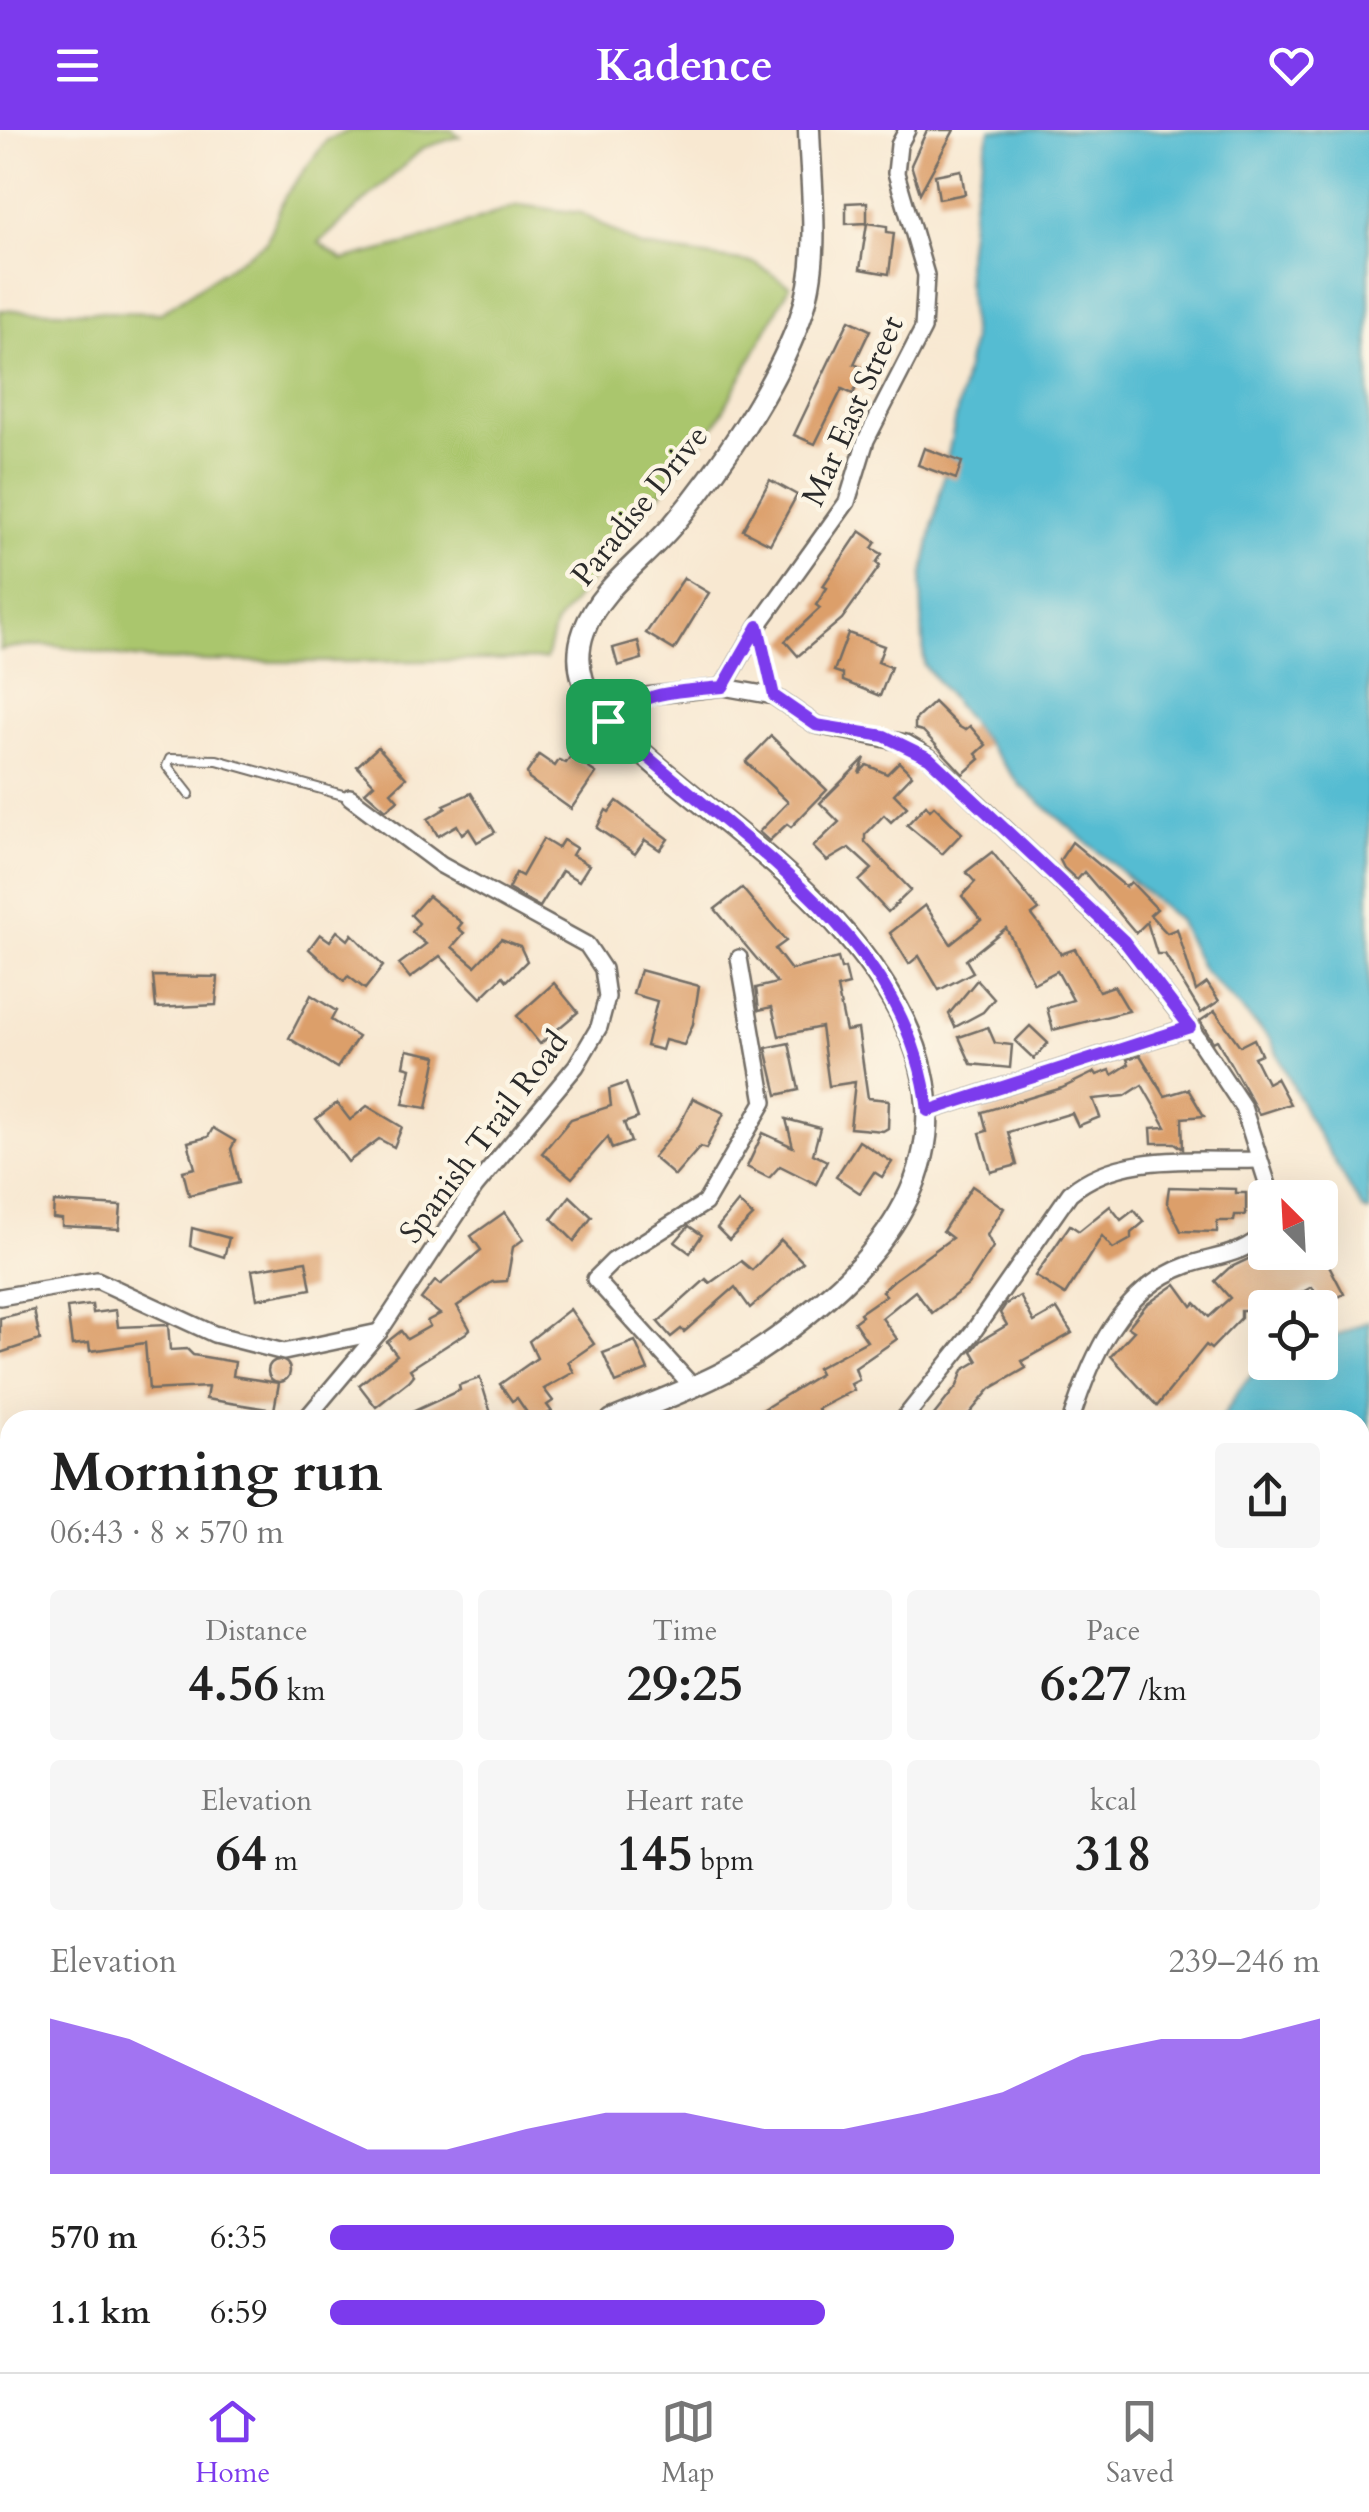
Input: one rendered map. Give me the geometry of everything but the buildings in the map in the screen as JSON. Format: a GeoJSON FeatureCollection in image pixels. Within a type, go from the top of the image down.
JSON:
{"type":"FeatureCollection","features":[{"type":"Feature","properties":{"kind":"street","name":"Paradise Drive"},"geometry":{"type":"LineString","coordinates":[[637,1410],[693,1387],[791,1328],[881,1243],[904,1210],[921,1173],[928,1111],[920,1067],[879,978],[846,934],[784,872],[608,721],[588,696],[580,670],[587,624],[711,474],[773,374],[800,320],[812,262],[809,130]]}},
{"type":"Feature","properties":{"kind":"street","name":"Mar East Street"},"geometry":{"type":"LineString","coordinates":[[723,687],[758,626],[847,502],[866,440],[923,329],[926,275],[896,173],[899,145],[908,130]]}},
{"type":"Feature","properties":{"kind":"street"},"geometry":{"type":"LineString","coordinates":[[608,721],[628,704],[646,696],[723,687],[774,696],[816,725],[884,736],[929,758],[1124,941],[1190,1027],[1243,1107],[1265,1180]]}},
{"type":"Feature","properties":{"kind":"street","name":"Spanish Trail Road"},"geometry":{"type":"LineString","coordinates":[[313,1410],[379,1332],[475,1188],[576,1066],[606,1007],[606,979],[595,952],[572,934],[441,865],[350,797]]}},
{"type":"Feature","properties":{"kind":"street"},"geometry":{"type":"LineString","coordinates":[[693,1387],[595,1278],[613,1261],[705,1203],[764,1102],[739,958]]}},
{"type":"Feature","properties":{"kind":"street"},"geometry":{"type":"LineString","coordinates":[[928,1111],[1190,1027]]}},
{"type":"Feature","properties":{"kind":"street"},"geometry":{"type":"LineString","coordinates":[[911,1410],[973,1332],[1070,1193],[1090,1176],[1134,1164],[1257,1160]]}},
{"type":"Feature","properties":{"kind":"street"},"geometry":{"type":"LineString","coordinates":[[1075,1410],[1102,1342],[1132,1299],[1168,1274],[1237,1252],[1248,1245]]}},
{"type":"Feature","properties":{"kind":"street"},"geometry":{"type":"LineString","coordinates":[[0,1297],[97,1280],[214,1334],[284,1352],[379,1332]]}},
{"type":"Feature","properties":{"kind":"lane"},"geometry":{"type":"LineString","coordinates":[[758,626],[774,696]]}},
{"type":"Feature","properties":{"kind":"lane"},"geometry":{"type":"LineString","coordinates":[[189,794],[167,766],[178,756],[218,760],[350,797]]}},
{"type":"Feature","properties":{"kind":"green space"},"geometry":{"type":"Polygon","coordinates":[[[351,130],[451,130],[460,136],[423,148],[319,243],[343,260],[415,242],[518,205],[581,213],[642,247],[755,263],[790,286],[716,424],[555,625],[546,659],[206,661],[158,660],[39,645],[0,650],[0,310],[161,313],[266,242],[285,196],[327,140],[351,130]]]}},
{"type":"Feature","properties":{"kind":"water"},"geometry":{"type":"Polygon","coordinates":[[[990,130],[1369,130],[1369,1212],[1363,1210],[1307,1115],[1270,1039],[1202,969],[1178,920],[1021,786],[924,665],[921,584],[972,340],[966,265],[974,195],[990,130]]]}},
{"type":"Feature","properties":{"kind":"water"},"geometry":{"type":"Polygon","coordinates":[[[1369,1321],[1369,1410],[1227,1410],[1248,1378],[1338,1380],[1338,1335],[1369,1321]]]}},
{"type":"Feature","properties":{"kind":"route"},"geometry":{"type":"LineString","coordinates":[[758,626],[760,650],[774,696],[816,725],[884,736],[906,743],[929,758],[1124,941],[1190,1027],[928,1111],[920,1067],[903,1024],[879,978],[846,934],[784,872],[608,721],[628,704],[646,696],[723,687],[758,626]]}}]}
